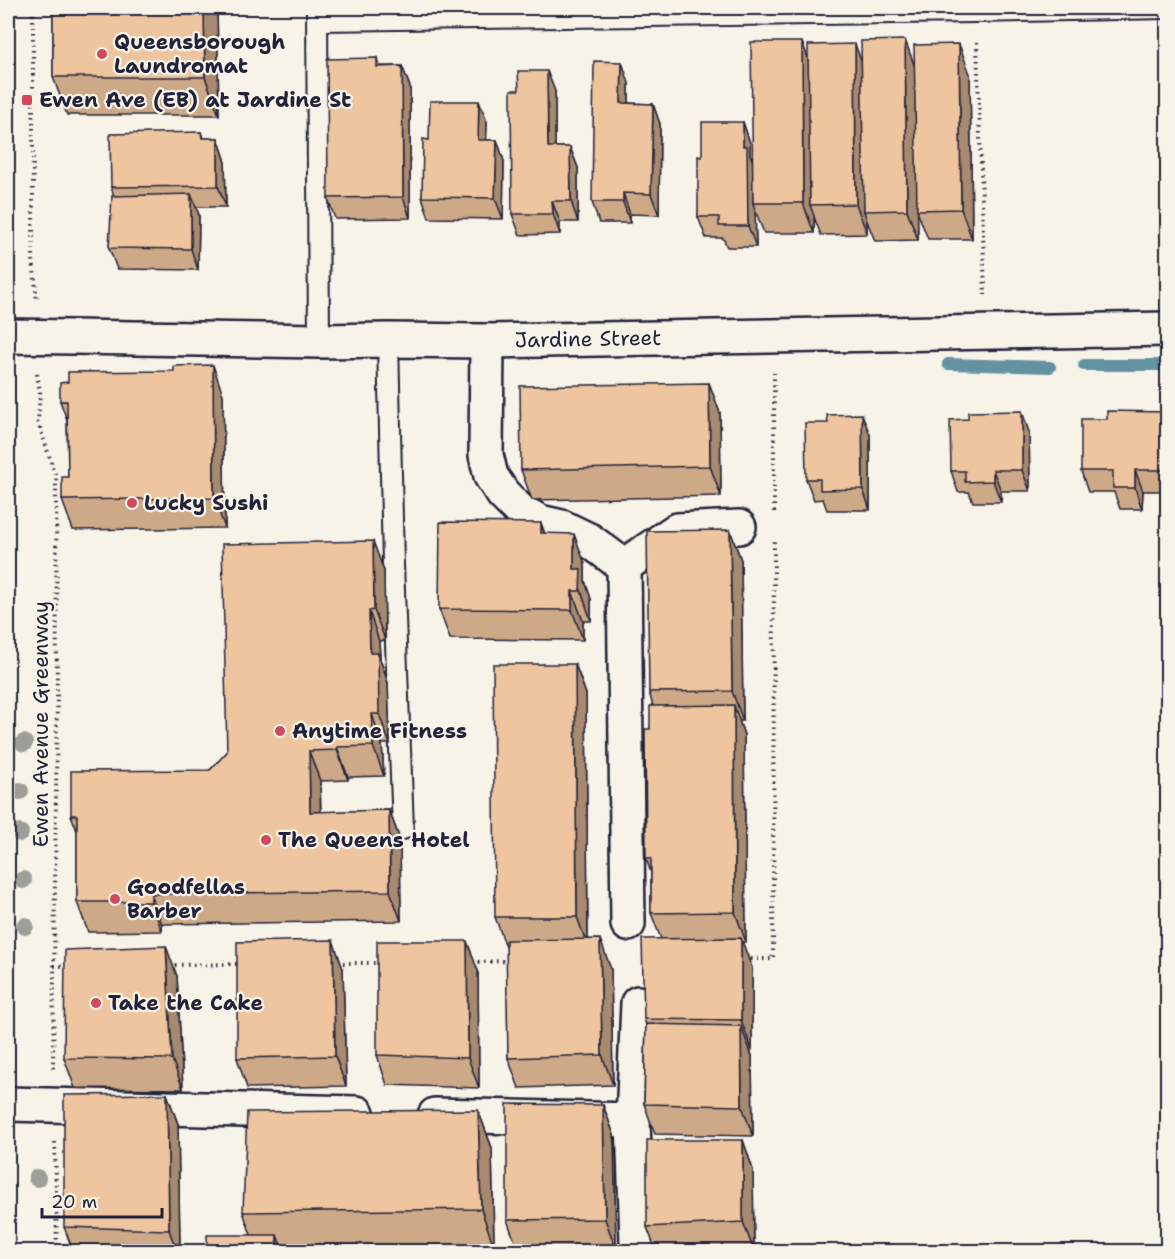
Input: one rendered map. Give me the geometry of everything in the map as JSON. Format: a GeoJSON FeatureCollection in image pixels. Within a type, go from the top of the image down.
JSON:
{"type":"FeatureCollection","features":[{"type":"Feature","properties":{"kind":"street","name":"Jardine Street"},"geometry":{"type":"LineString","coordinates":[[8,336],[487,341],[1167,329]]}},
{"type":"Feature","properties":{"kind":"street"},"geometry":{"type":"LineString","coordinates":[[487,341],[486,455],[491,476],[503,494],[519,510],[540,522],[562,527],[589,540],[624,566]]}},
{"type":"Feature","properties":{"kind":"street"},"geometry":{"type":"LineString","coordinates":[[624,566],[677,530],[739,527]]}},
{"type":"Feature","properties":{"kind":"street"},"geometry":{"type":"LineString","coordinates":[[624,566],[628,924]]}},
{"type":"Feature","properties":{"kind":"street"},"geometry":{"type":"LineString","coordinates":[[637,1243],[633,1120],[638,1003]]}},
{"type":"Feature","properties":{"kind":"street"},"geometry":{"type":"LineString","coordinates":[[8,1104],[633,1120]]}},
{"type":"Feature","properties":{"kind":"lane"},"geometry":{"type":"LineString","coordinates":[[319,341],[318,14],[976,12],[1167,8]]}},
{"type":"Feature","properties":{"kind":"lane"},"geometry":{"type":"LineString","coordinates":[[388,340],[393,564],[403,830]]}},
{"type":"Feature","properties":{"kind":"path"},"geometry":{"type":"LineString","coordinates":[[33,8],[33,259],[37,302]]}},
{"type":"Feature","properties":{"kind":"path"},"geometry":{"type":"LineString","coordinates":[[976,12],[986,332]]}},
{"type":"Feature","properties":{"kind":"path"},"geometry":{"type":"LineString","coordinates":[[774,336],[774,520]]}},
{"type":"Feature","properties":{"kind":"path","name":"Ewen Avenue Greenway"},"geometry":{"type":"LineString","coordinates":[[37,373],[40,392],[38,422],[56,477],[57,699],[53,1077]]}},
{"type":"Feature","properties":{"kind":"path"},"geometry":{"type":"LineString","coordinates":[[737,959],[772,959],[774,532]]}},
{"type":"Feature","properties":{"kind":"path"},"geometry":{"type":"LineString","coordinates":[[461,962],[509,962]]}},
{"type":"Feature","properties":{"kind":"path"},"geometry":{"type":"LineString","coordinates":[[330,963],[389,963]]}},
{"type":"Feature","properties":{"kind":"path"},"geometry":{"type":"LineString","coordinates":[[162,965],[246,964]]}},
{"type":"Feature","properties":{"kind":"path"},"geometry":{"type":"LineString","coordinates":[[54,966],[78,966]]}},
{"type":"Feature","properties":{"kind":"path"},"geometry":{"type":"LineString","coordinates":[[55,1138],[57,1251]]}},
{"type":"Feature","properties":{"kind":"building"},"geometry":{"type":"Polygon","coordinates":[[[53,8],[204,8],[205,77],[53,77],[53,8]]]}},
{"type":"Feature","properties":{"kind":"building"},"geometry":{"type":"Polygon","coordinates":[[[905,40],[907,210],[864,211],[861,41],[905,40]]]}},
{"type":"Feature","properties":{"kind":"building"},"geometry":{"type":"Polygon","coordinates":[[[751,42],[802,42],[803,203],[753,203],[751,42]]]}},
{"type":"Feature","properties":{"kind":"building"},"geometry":{"type":"Polygon","coordinates":[[[855,44],[856,204],[810,205],[808,45],[855,44]]]}},
{"type":"Feature","properties":{"kind":"building"},"geometry":{"type":"Polygon","coordinates":[[[959,44],[961,209],[917,210],[914,45],[959,44]]]}},
{"type":"Feature","properties":{"kind":"building"},"geometry":{"type":"Polygon","coordinates":[[[377,58],[377,67],[402,66],[403,197],[328,198],[327,59],[377,58]]]}},
{"type":"Feature","properties":{"kind":"building"},"geometry":{"type":"Polygon","coordinates":[[[594,61],[622,62],[621,103],[653,104],[651,194],[623,193],[623,202],[592,202],[594,61]]]}},
{"type":"Feature","properties":{"kind":"building"},"geometry":{"type":"Polygon","coordinates":[[[518,71],[547,71],[548,147],[570,147],[571,201],[552,201],[553,214],[512,214],[511,90],[519,90],[518,71]]]}},
{"type":"Feature","properties":{"kind":"building"},"geometry":{"type":"Polygon","coordinates":[[[430,101],[479,101],[478,140],[497,140],[495,198],[422,197],[423,139],[429,140],[430,101]]]}},
{"type":"Feature","properties":{"kind":"building"},"geometry":{"type":"Polygon","coordinates":[[[702,122],[743,122],[743,146],[747,146],[748,226],[719,226],[719,217],[698,217],[698,156],[702,157],[702,122]]]}},
{"type":"Feature","properties":{"kind":"building"},"geometry":{"type":"Polygon","coordinates":[[[201,132],[202,138],[218,138],[218,186],[111,187],[110,134],[201,132]]]}},
{"type":"Feature","properties":{"kind":"building"},"geometry":{"type":"Polygon","coordinates":[[[191,194],[191,249],[109,248],[112,196],[191,194]]]}},
{"type":"Feature","properties":{"kind":"building"},"geometry":{"type":"Polygon","coordinates":[[[213,365],[214,498],[62,500],[62,477],[68,477],[67,401],[60,401],[60,383],[68,382],[68,372],[174,371],[174,366],[213,365]]]}},
{"type":"Feature","properties":{"kind":"building"},"geometry":{"type":"Polygon","coordinates":[[[709,383],[710,466],[521,470],[520,386],[709,383]]]}},
{"type":"Feature","properties":{"kind":"building"},"geometry":{"type":"Polygon","coordinates":[[[1022,411],[1022,470],[993,470],[993,481],[965,482],[965,471],[951,471],[950,420],[968,419],[968,412],[1022,411]]]}},
{"type":"Feature","properties":{"kind":"building"},"geometry":{"type":"Polygon","coordinates":[[[1107,411],[1167,412],[1167,470],[1135,470],[1135,488],[1113,488],[1113,471],[1081,471],[1081,419],[1107,419],[1107,411]]]}},
{"type":"Feature","properties":{"kind":"building"},"geometry":{"type":"Polygon","coordinates":[[[862,414],[863,489],[820,490],[820,479],[806,479],[805,423],[828,423],[827,415],[862,414]]]}},
{"type":"Feature","properties":{"kind":"building"},"geometry":{"type":"Polygon","coordinates":[[[440,522],[541,523],[541,533],[574,534],[574,569],[581,569],[580,591],[572,591],[572,610],[439,609],[440,522]]]}},
{"type":"Feature","properties":{"kind":"building"},"geometry":{"type":"Polygon","coordinates":[[[730,530],[732,691],[649,692],[647,531],[730,530]]]}},
{"type":"Feature","properties":{"kind":"building"},"geometry":{"type":"Polygon","coordinates":[[[373,541],[374,610],[369,611],[370,653],[378,653],[379,714],[372,714],[373,746],[337,747],[337,750],[309,751],[310,812],[389,810],[390,891],[151,894],[151,902],[77,902],[77,815],[71,815],[71,771],[210,770],[227,752],[222,544],[373,541]]]}},
{"type":"Feature","properties":{"kind":"building"},"geometry":{"type":"Polygon","coordinates":[[[493,664],[575,664],[577,917],[495,917],[493,664]]]}},
{"type":"Feature","properties":{"kind":"building"},"geometry":{"type":"Polygon","coordinates":[[[734,705],[735,912],[651,913],[651,858],[646,858],[645,729],[650,729],[650,706],[734,705]]]}},
{"type":"Feature","properties":{"kind":"building"},"geometry":{"type":"Polygon","coordinates":[[[741,938],[741,1020],[644,1019],[642,939],[741,938]]]}},
{"type":"Feature","properties":{"kind":"building"},"geometry":{"type":"Polygon","coordinates":[[[600,939],[602,1055],[508,1058],[506,940],[600,939]]]}},
{"type":"Feature","properties":{"kind":"building"},"geometry":{"type":"Polygon","coordinates":[[[333,940],[335,1056],[237,1058],[237,942],[333,940]]]}},
{"type":"Feature","properties":{"kind":"building"},"geometry":{"type":"Polygon","coordinates":[[[377,941],[467,941],[468,1058],[377,1055],[377,941]]]}},
{"type":"Feature","properties":{"kind":"building"},"geometry":{"type":"Polygon","coordinates":[[[166,946],[172,1059],[64,1058],[65,950],[166,946]]]}},
{"type":"Feature","properties":{"kind":"building"},"geometry":{"type":"Polygon","coordinates":[[[646,1024],[741,1026],[742,1106],[644,1104],[646,1024]]]}},
{"type":"Feature","properties":{"kind":"building"},"geometry":{"type":"Polygon","coordinates":[[[167,1094],[169,1230],[64,1227],[64,1095],[167,1094]]]}},
{"type":"Feature","properties":{"kind":"building"},"geometry":{"type":"Polygon","coordinates":[[[507,1104],[603,1105],[605,1219],[507,1220],[507,1104]]]}},
{"type":"Feature","properties":{"kind":"building"},"geometry":{"type":"Polygon","coordinates":[[[478,1110],[481,1209],[243,1212],[247,1112],[478,1110]]]}},
{"type":"Feature","properties":{"kind":"building"},"geometry":{"type":"Polygon","coordinates":[[[647,1140],[743,1140],[743,1222],[647,1227],[647,1140]]]}},
{"type":"Feature","properties":{"kind":"building"},"geometry":{"type":"Polygon","coordinates":[[[207,1235],[277,1235],[277,1251],[207,1251],[207,1235]]]}},
{"type":"Feature","properties":{"kind":"waterway"},"geometry":{"type":"LineString","coordinates":[[948,364],[1050,367]]}},
{"type":"Feature","properties":{"kind":"waterway"},"geometry":{"type":"LineString","coordinates":[[1084,365],[1168,365]]}},
{"type":"Feature","properties":{"kind":"place","name":"Queensborough Laundromat"},"geometry":{"type":"Point","coordinates":[102,54]}},
{"type":"Feature","properties":{"kind":"place","name":"Ewen Ave (EB) at Jardine St"},"geometry":{"type":"Point","coordinates":[27,100]}},
{"type":"Feature","properties":{"kind":"place","name":"Lucky Sushi"},"geometry":{"type":"Point","coordinates":[132,503]}},
{"type":"Feature","properties":{"kind":"place","name":"Anytime Fitness"},"geometry":{"type":"Point","coordinates":[280,731]}},
{"type":"Feature","properties":{"kind":"place","name":"The Queens Hotel"},"geometry":{"type":"Point","coordinates":[266,840]}},
{"type":"Feature","properties":{"kind":"place","name":"Goodfellas Barber"},"geometry":{"type":"Point","coordinates":[115,899]}},
{"type":"Feature","properties":{"kind":"place","name":"Take the Cake"},"geometry":{"type":"Point","coordinates":[96,1003]}}]}
